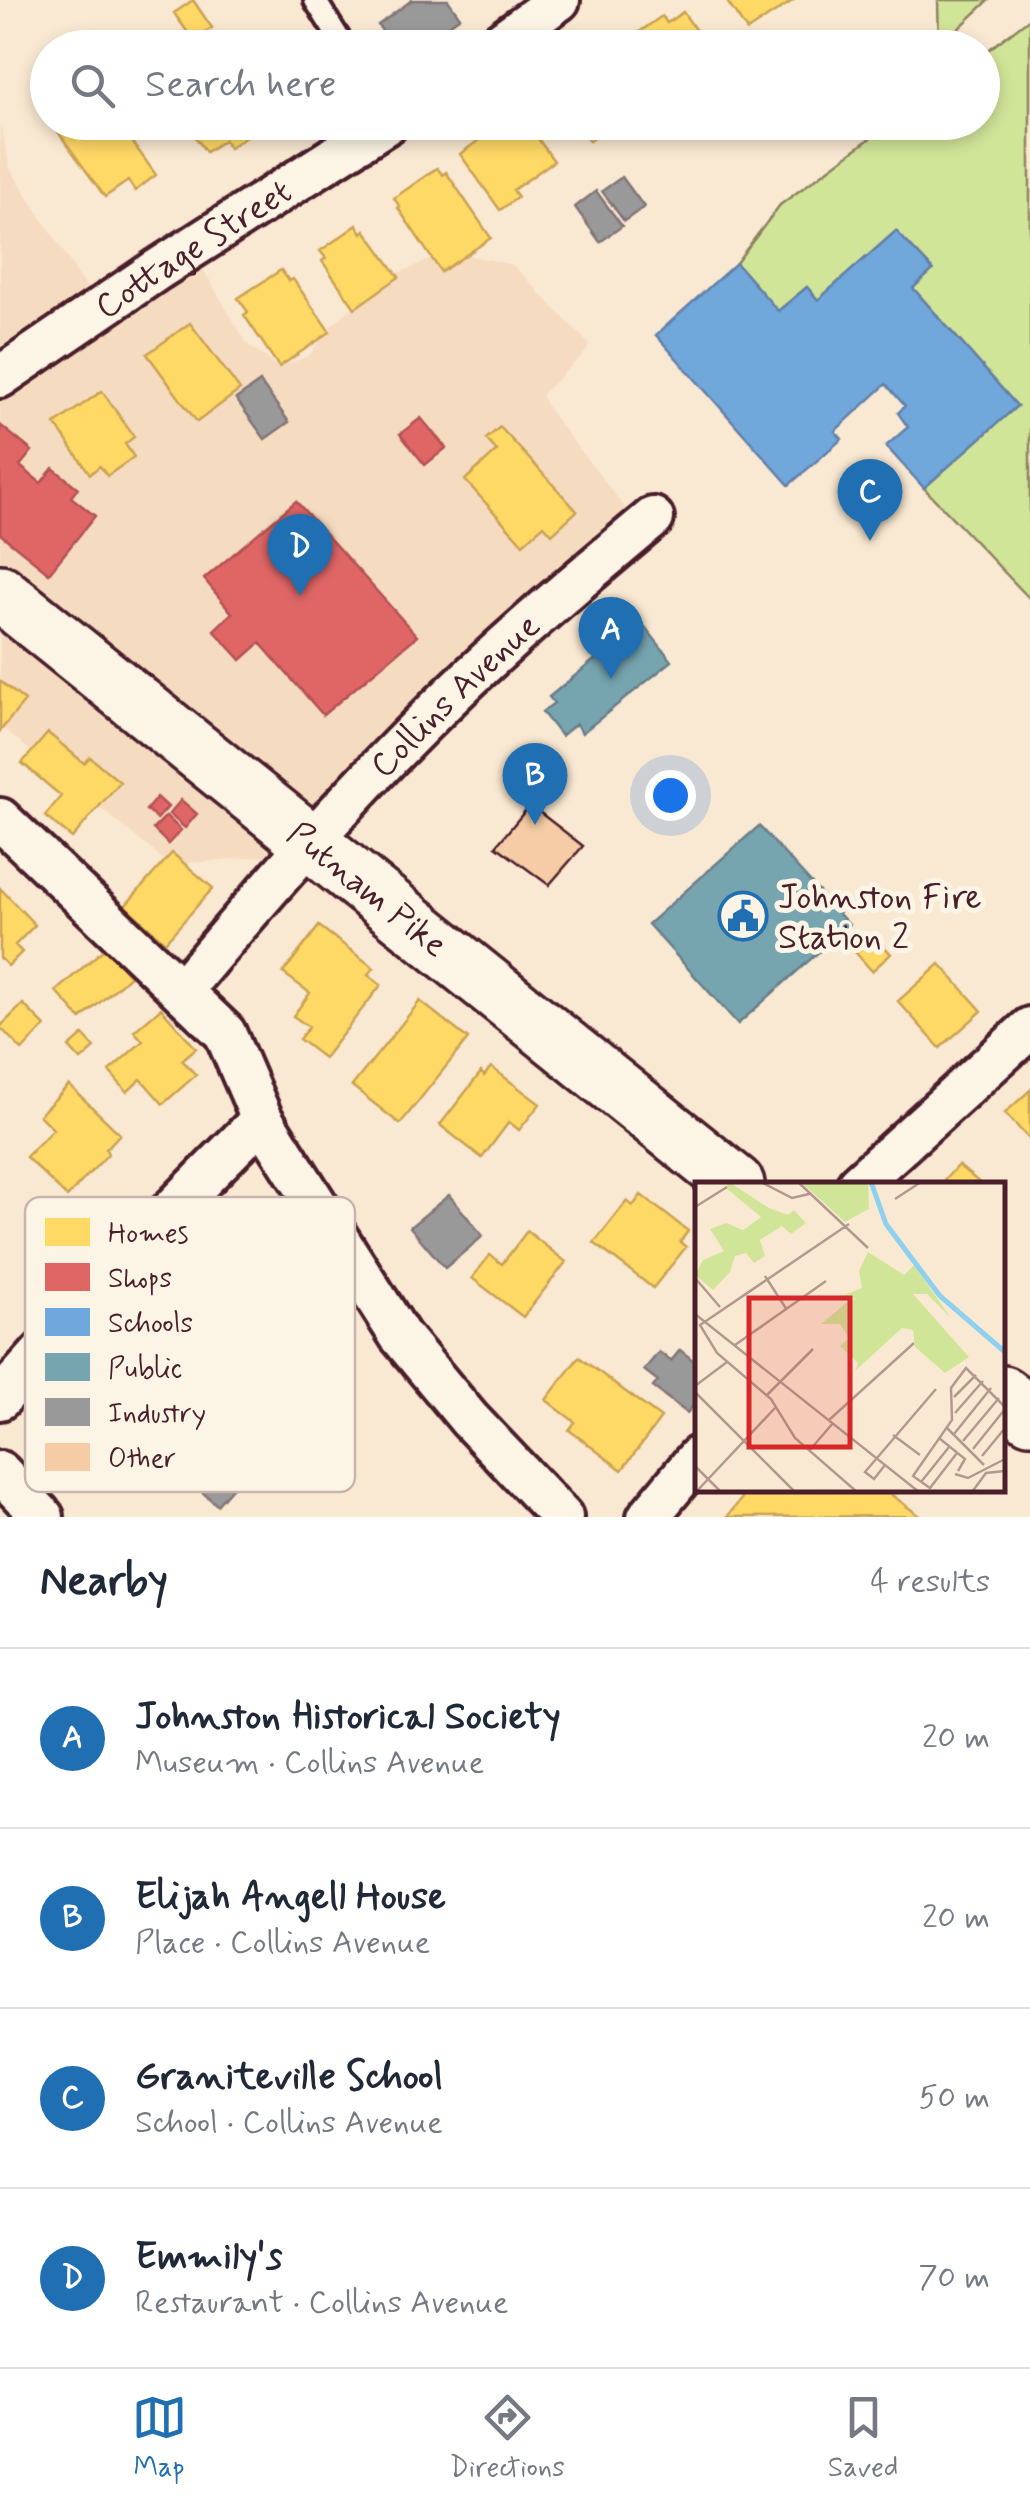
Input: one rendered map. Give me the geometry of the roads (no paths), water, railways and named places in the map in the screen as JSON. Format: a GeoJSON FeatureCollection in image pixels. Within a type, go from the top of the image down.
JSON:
{"type":"FeatureCollection","features":[{"type":"Feature","properties":{"kind":"main road","name":"Putnam Pike"},"geometry":{"type":"LineString","coordinates":[[0,593],[734,1182]]}},
{"type":"Feature","properties":{"kind":"main road"},"geometry":{"type":"LineString","coordinates":[[1005,1396],[1030,1415]]}},
{"type":"Feature","properties":{"kind":"street"},"geometry":{"type":"LineString","coordinates":[[518,30],[559,0]]}},
{"type":"Feature","properties":{"kind":"street","name":"Cottage Street"},"geometry":{"type":"LineString","coordinates":[[0,378],[158,270],[361,140]]}},
{"type":"Feature","properties":{"kind":"street","name":"Collins Avenue"},"geometry":{"type":"LineString","coordinates":[[182,990],[309,841],[450,697],[536,617],[654,518]]}},
{"type":"Feature","properties":{"kind":"street"},"geometry":{"type":"LineString","coordinates":[[0,819],[225,1033],[262,1119],[312,1197]]}},
{"type":"Feature","properties":{"kind":"street"},"geometry":{"type":"LineString","coordinates":[[860,1182],[1030,1028]]}},
{"type":"Feature","properties":{"kind":"street"},"geometry":{"type":"LineString","coordinates":[[185,1197],[262,1119]]}},
{"type":"Feature","properties":{"kind":"street"},"geometry":{"type":"LineString","coordinates":[[355,1265],[400,1336],[468,1419],[562,1517]]}},
{"type":"Feature","properties":{"kind":"street"},"geometry":{"type":"LineString","coordinates":[[0,1399],[25,1371]]}},
{"type":"Feature","properties":{"kind":"street"},"geometry":{"type":"LineString","coordinates":[[648,1517],[695,1462]]}},
{"type":"Feature","properties":{"kind":"street"},"geometry":{"type":"LineString","coordinates":[[0,1472],[43,1517]]}},
{"type":"Feature","properties":{"kind":"lane"},"geometry":{"type":"LineString","coordinates":[[315,0],[334,30]]}},
{"type":"Feature","properties":{"kind":"place","name":"Graniteville School"},"geometry":{"type":"Point","coordinates":[870,541]}},
{"type":"Feature","properties":{"kind":"place","name":"Emmily's"},"geometry":{"type":"Point","coordinates":[300,596]}},
{"type":"Feature","properties":{"kind":"place","name":"Johnston Historical Society"},"geometry":{"type":"Point","coordinates":[611,679]}},
{"type":"Feature","properties":{"kind":"place","name":"Elijah Angell House"},"geometry":{"type":"Point","coordinates":[535,825]}},
{"type":"Feature","properties":{"kind":"place","name":"Johnston Fire Station 2"},"geometry":{"type":"Point","coordinates":[743,916]}}]}
